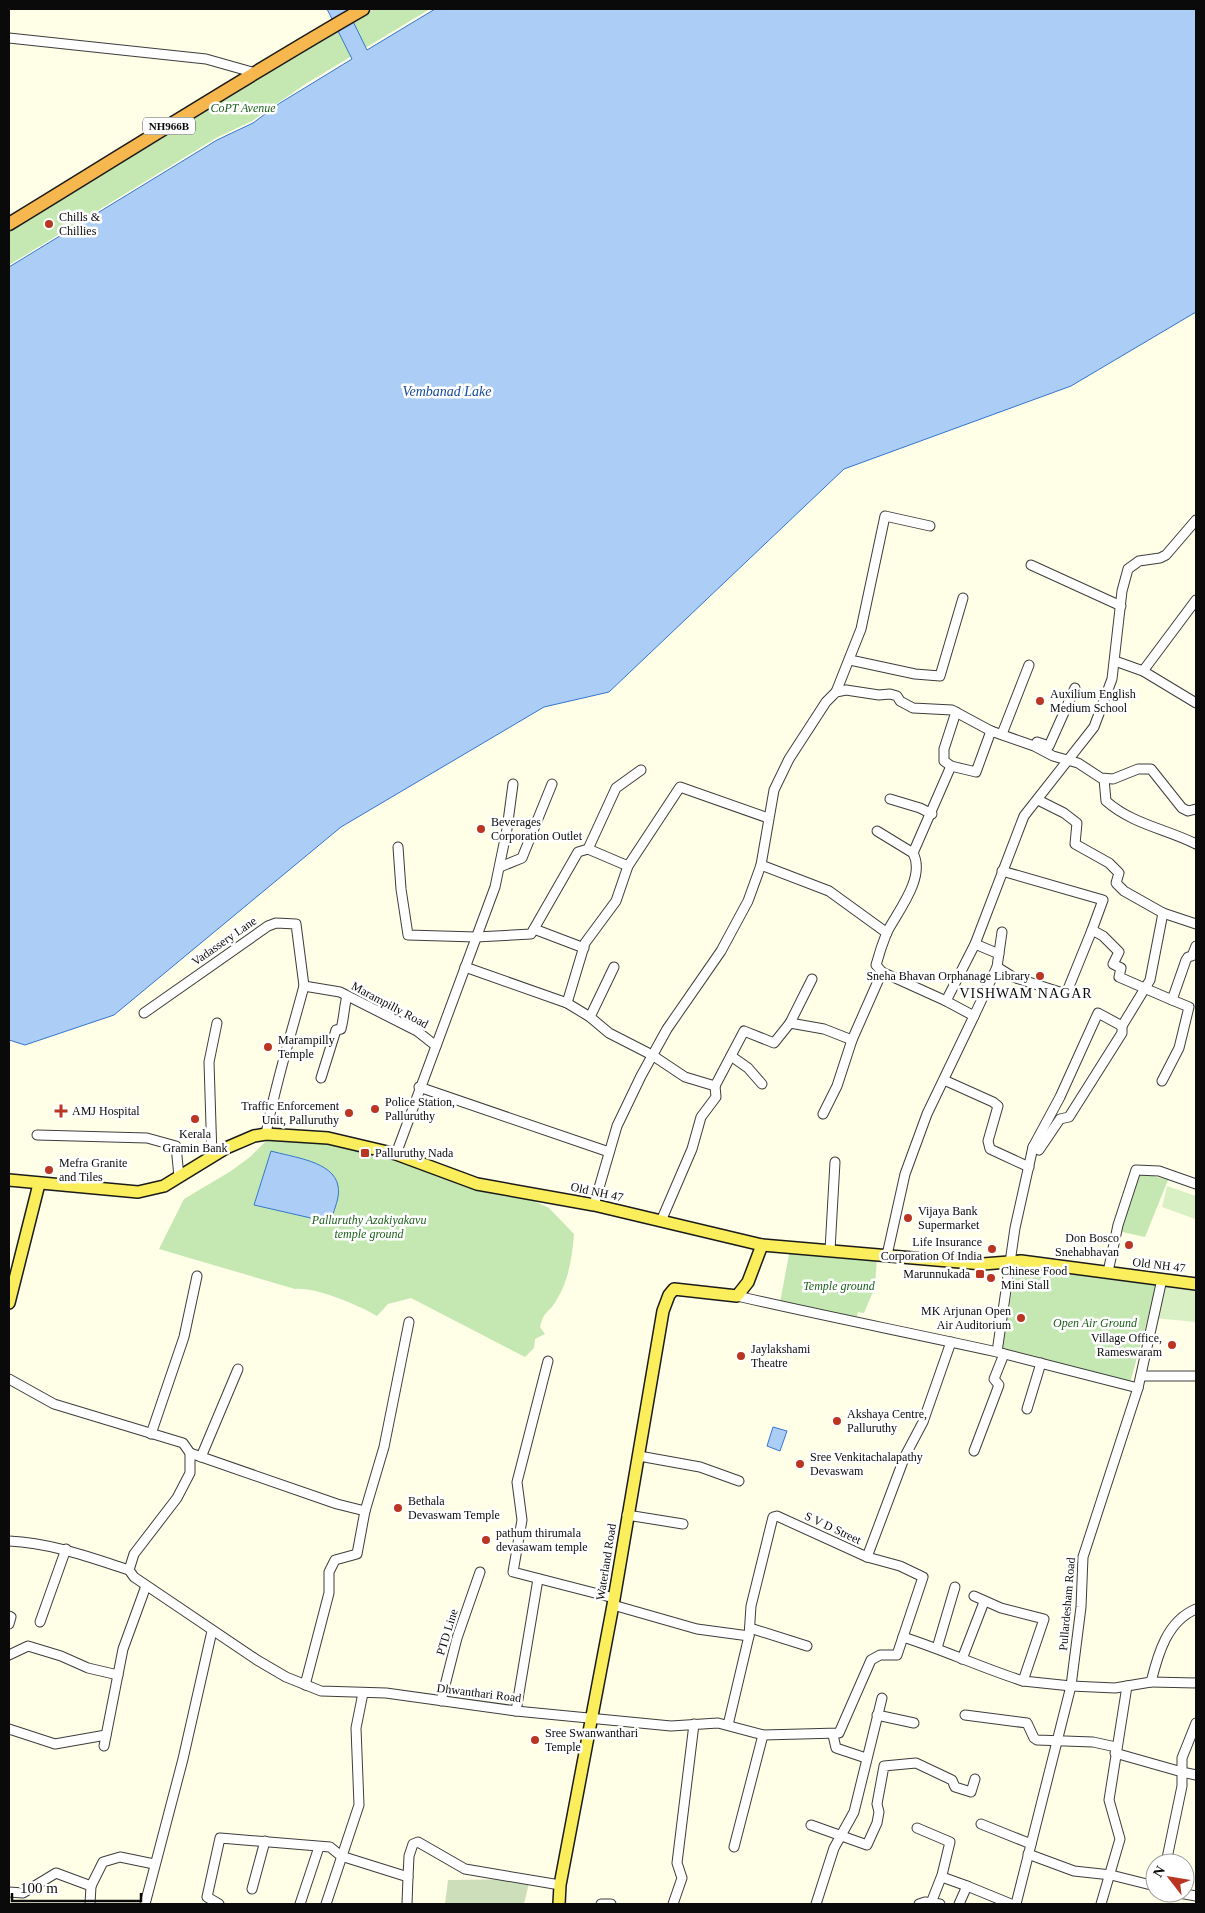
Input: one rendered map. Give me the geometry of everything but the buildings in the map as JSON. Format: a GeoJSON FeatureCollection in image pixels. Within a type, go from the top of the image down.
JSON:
{"type":"FeatureCollection","features":[{"type":"Feature","properties":{"kind":"highway","name":"NH966B"},"geometry":{"type":"LineString","coordinates":[[9,224],[205,104],[252,72],[331,29],[359,11]]}},
{"type":"Feature","properties":{"kind":"main road","name":"Old NH 47"},"geometry":{"type":"LineString","coordinates":[[9,1180],[138,1192],[164,1186],[212,1157],[254,1136],[266,1134],[328,1138],[396,1154],[477,1184],[594,1205],[762,1245],[983,1264],[1021,1261],[1196,1284]]}},
{"type":"Feature","properties":{"kind":"main road"},"geometry":{"type":"LineString","coordinates":[[9,1303],[39,1184]]}},
{"type":"Feature","properties":{"kind":"main road"},"geometry":{"type":"LineString","coordinates":[[738,1296],[748,1282],[762,1245]]}},
{"type":"Feature","properties":{"kind":"main road","name":"Waterland Road"},"geometry":{"type":"LineString","coordinates":[[558,1904],[614,1601],[627,1515],[662,1319],[668,1295],[674,1289],[680,1288],[738,1296]]}},
{"type":"Feature","properties":{"kind":"street"},"geometry":{"type":"LineString","coordinates":[[9,38],[206,59],[252,72]]}},
{"type":"Feature","properties":{"kind":"street"},"geometry":{"type":"LineString","coordinates":[[594,1205],[617,1126],[652,1055],[667,1029],[721,951],[748,901],[761,865],[774,790],[789,759],[826,702],[836,692],[850,660],[861,630],[885,516],[930,526]]}},
{"type":"Feature","properties":{"kind":"street"},"geometry":{"type":"LineString","coordinates":[[946,1001],[975,944],[1024,816],[1094,727],[1112,679],[1126,575],[1132,564],[1166,556],[1196,520]]}},
{"type":"Feature","properties":{"kind":"street"},"geometry":{"type":"LineString","coordinates":[[1031,564],[1121,606]]}},
{"type":"Feature","properties":{"kind":"street"},"geometry":{"type":"LineString","coordinates":[[850,660],[915,674],[940,676],[963,598]]}},
{"type":"Feature","properties":{"kind":"street"},"geometry":{"type":"LineString","coordinates":[[1143,670],[1196,600]]}},
{"type":"Feature","properties":{"kind":"street"},"geometry":{"type":"LineString","coordinates":[[1115,661],[1143,670],[1196,703]]}},
{"type":"Feature","properties":{"kind":"street"},"geometry":{"type":"LineString","coordinates":[[1003,732],[1028,665]]}},
{"type":"Feature","properties":{"kind":"street"},"geometry":{"type":"LineString","coordinates":[[836,692],[846,690],[879,695],[890,694],[914,708],[956,712],[991,731],[1003,732],[1049,746],[1075,688]]}},
{"type":"Feature","properties":{"kind":"street"},"geometry":{"type":"LineString","coordinates":[[956,712],[944,750],[944,761],[951,766],[976,772],[991,731]]}},
{"type":"Feature","properties":{"kind":"street"},"geometry":{"type":"LineString","coordinates":[[1003,732],[1078,763],[1087,771],[1104,779],[1120,777],[1138,769],[1151,769],[1182,808],[1188,811],[1196,809]]}},
{"type":"Feature","properties":{"kind":"street"},"geometry":{"type":"LineString","coordinates":[[951,766],[914,853],[917,863],[916,877],[887,933],[876,965],[882,972],[974,1016]]}},
{"type":"Feature","properties":{"kind":"street"},"geometry":{"type":"LineString","coordinates":[[588,849],[616,788],[641,770]]}},
{"type":"Feature","properties":{"kind":"street"},"geometry":{"type":"LineString","coordinates":[[1104,779],[1106,801],[1116,810],[1135,820],[1176,834],[1196,844]]}},
{"type":"Feature","properties":{"kind":"street"},"geometry":{"type":"LineString","coordinates":[[396,1154],[419,1087],[495,887],[513,784]]}},
{"type":"Feature","properties":{"kind":"street"},"geometry":{"type":"LineString","coordinates":[[500,867],[522,858],[552,784]]}},
{"type":"Feature","properties":{"kind":"street"},"geometry":{"type":"LineString","coordinates":[[567,1003],[584,948],[616,901],[628,866],[680,787],[768,818]]}},
{"type":"Feature","properties":{"kind":"street"},"geometry":{"type":"LineString","coordinates":[[890,800],[920,808],[932,814]]}},
{"type":"Feature","properties":{"kind":"street"},"geometry":{"type":"LineString","coordinates":[[1038,800],[1064,813],[1077,823],[1075,844],[1109,863],[1119,872],[1116,883],[1124,891],[1163,913],[1196,924]]}},
{"type":"Feature","properties":{"kind":"street"},"geometry":{"type":"LineString","coordinates":[[877,831],[914,853]]}},
{"type":"Feature","properties":{"kind":"street"},"geometry":{"type":"LineString","coordinates":[[398,847],[401,889],[408,935],[476,937],[531,934],[578,852],[588,849],[628,866]]}},
{"type":"Feature","properties":{"kind":"street"},"geometry":{"type":"LineString","coordinates":[[761,865],[829,891],[887,933]]}},
{"type":"Feature","properties":{"kind":"street"},"geometry":{"type":"LineString","coordinates":[[997,967],[1013,977],[1066,994],[1103,900],[1002,871]]}},
{"type":"Feature","properties":{"kind":"street"},"geometry":{"type":"LineString","coordinates":[[1033,1147],[1039,1150],[1060,1118],[1070,1117],[1122,1033],[1122,1026],[1150,980],[1163,913]]}},
{"type":"Feature","properties":{"kind":"street","name":"Vadassery Lane"},"geometry":{"type":"LineString","coordinates":[[144,1012],[268,926],[276,923],[296,924],[304,986]]}},
{"type":"Feature","properties":{"kind":"street"},"geometry":{"type":"LineString","coordinates":[[534,929],[584,948]]}},
{"type":"Feature","properties":{"kind":"street"},"geometry":{"type":"LineString","coordinates":[[1092,930],[1103,936],[1118,952],[1113,964],[1121,968],[1119,977],[1146,987],[1189,1008],[1179,1048],[1162,1081]]}},
{"type":"Feature","properties":{"kind":"street"},"geometry":{"type":"LineString","coordinates":[[887,1255],[905,1174],[927,1114],[997,967],[1002,932]]}},
{"type":"Feature","properties":{"kind":"street"},"geometry":{"type":"LineString","coordinates":[[975,944],[999,954]]}},
{"type":"Feature","properties":{"kind":"street"},"geometry":{"type":"LineString","coordinates":[[1172,1000],[1186,960],[1188,956],[1192,956],[1196,946]]}},
{"type":"Feature","properties":{"kind":"street"},"geometry":{"type":"LineString","coordinates":[[465,967],[521,985],[567,1003],[590,1017],[609,1033],[652,1055],[686,1077],[715,1086]]}},
{"type":"Feature","properties":{"kind":"street"},"geometry":{"type":"LineString","coordinates":[[590,1017],[614,967]]}},
{"type":"Feature","properties":{"kind":"street"},"geometry":{"type":"LineString","coordinates":[[823,1114],[838,1086],[852,1040],[882,972]]}},
{"type":"Feature","properties":{"kind":"street"},"geometry":{"type":"LineString","coordinates":[[661,1220],[692,1150],[702,1117],[716,1097],[715,1086],[744,1031],[774,1043],[790,1022],[812,979]]}},
{"type":"Feature","properties":{"kind":"street"},"geometry":{"type":"LineString","coordinates":[[266,1134],[274,1089],[285,1057],[304,986]]}},
{"type":"Feature","properties":{"kind":"street","name":"Marampilly Road"},"geometry":{"type":"LineString","coordinates":[[304,986],[347,996],[417,1031],[436,1046]]}},
{"type":"Feature","properties":{"kind":"street"},"geometry":{"type":"LineString","coordinates":[[321,1078],[336,1030],[341,1028],[342,1013],[347,996]]}},
{"type":"Feature","properties":{"kind":"street"},"geometry":{"type":"LineString","coordinates":[[974,1452],[999,1385],[994,1379],[1001,1353],[1015,1228],[1033,1147],[1060,1097],[1098,1013],[1122,1026]]}},
{"type":"Feature","properties":{"kind":"street"},"geometry":{"type":"LineString","coordinates":[[790,1022],[824,1029],[852,1040]]}},
{"type":"Feature","properties":{"kind":"street"},"geometry":{"type":"LineString","coordinates":[[212,1157],[209,1062],[217,1023]]}},
{"type":"Feature","properties":{"kind":"street"},"geometry":{"type":"LineString","coordinates":[[731,1056],[748,1068],[762,1084]]}},
{"type":"Feature","properties":{"kind":"street"},"geometry":{"type":"LineString","coordinates":[[944,1080],[998,1106],[988,1141],[990,1149],[1029,1167]]}},
{"type":"Feature","properties":{"kind":"street"},"geometry":{"type":"LineString","coordinates":[[419,1087],[609,1152]]}},
{"type":"Feature","properties":{"kind":"street"},"geometry":{"type":"LineString","coordinates":[[36,1135],[147,1138],[176,1146],[179,1177]]}},
{"type":"Feature","properties":{"kind":"street"},"geometry":{"type":"LineString","coordinates":[[830,1250],[835,1162]]}},
{"type":"Feature","properties":{"kind":"street"},"geometry":{"type":"LineString","coordinates":[[1108,1272],[1118,1225],[1136,1170],[1160,1171],[1196,1184]]}},
{"type":"Feature","properties":{"kind":"street"},"geometry":{"type":"LineString","coordinates":[[151,1434],[184,1338],[197,1276]]}},
{"type":"Feature","properties":{"kind":"street","name":"Pullardesham Road"},"geometry":{"type":"LineString","coordinates":[[1016,1904],[1055,1742],[1071,1686],[1081,1607],[1083,1557],[1138,1388],[1162,1279]]}},
{"type":"Feature","properties":{"kind":"street"},"geometry":{"type":"LineString","coordinates":[[738,1296],[1001,1353],[1138,1388]]}},
{"type":"Feature","properties":{"kind":"street"},"geometry":{"type":"LineString","coordinates":[[305,1685],[329,1593],[329,1572],[335,1560],[357,1554],[365,1511],[384,1447],[409,1322]]}},
{"type":"Feature","properties":{"kind":"street","name":"S V D Street"},"geometry":{"type":"LineString","coordinates":[[728,1725],[749,1632],[752,1606],[773,1517],[777,1516],[867,1557],[905,1456],[923,1422],[951,1342]]}},
{"type":"Feature","properties":{"kind":"street"},"geometry":{"type":"LineString","coordinates":[[548,1361],[517,1482],[522,1520],[513,1572],[614,1601],[698,1629],[749,1632],[807,1646]]}},
{"type":"Feature","properties":{"kind":"street"},"geometry":{"type":"LineString","coordinates":[[1027,1409],[1041,1363]]}},
{"type":"Feature","properties":{"kind":"street"},"geometry":{"type":"LineString","coordinates":[[201,1457],[238,1369]]}},
{"type":"Feature","properties":{"kind":"street"},"geometry":{"type":"LineString","coordinates":[[1141,1376],[1196,1376]]}},
{"type":"Feature","properties":{"kind":"street"},"geometry":{"type":"LineString","coordinates":[[9,1379],[54,1404],[183,1443],[190,1453],[190,1473],[177,1498],[134,1554],[129,1570],[66,1549],[43,1544],[9,1541]]}},
{"type":"Feature","properties":{"kind":"street"},"geometry":{"type":"LineString","coordinates":[[190,1453],[337,1504],[365,1511]]}},
{"type":"Feature","properties":{"kind":"street"},"geometry":{"type":"LineString","coordinates":[[639,1456],[700,1467],[739,1481]]}},
{"type":"Feature","properties":{"kind":"street"},"geometry":{"type":"LineString","coordinates":[[627,1515],[683,1524]]}},
{"type":"Feature","properties":{"kind":"street"},"geometry":{"type":"LineString","coordinates":[[40,1622],[66,1549]]}},
{"type":"Feature","properties":{"kind":"street"},"geometry":{"type":"LineString","coordinates":[[866,1758],[836,1748],[833,1735],[839,1733],[842,1729],[871,1660],[880,1655],[897,1655],[923,1578],[900,1566],[867,1557]]}},
{"type":"Feature","properties":{"kind":"street","name":"Dhwanthari Road"},"geometry":{"type":"LineString","coordinates":[[129,1570],[134,1577],[146,1586],[278,1673],[320,1691],[386,1693],[516,1711],[672,1726],[694,1724],[728,1725],[762,1735],[833,1735]]}},
{"type":"Feature","properties":{"kind":"street","name":"PTD Line"},"geometry":{"type":"LineString","coordinates":[[441,1701],[457,1638],[480,1572]]}},
{"type":"Feature","properties":{"kind":"street"},"geometry":{"type":"LineString","coordinates":[[516,1711],[538,1579]]}},
{"type":"Feature","properties":{"kind":"street"},"geometry":{"type":"LineString","coordinates":[[104,1746],[123,1649],[146,1586]]}},
{"type":"Feature","properties":{"kind":"street"},"geometry":{"type":"LineString","coordinates":[[937,1648],[955,1588]]}},
{"type":"Feature","properties":{"kind":"street"},"geometry":{"type":"LineString","coordinates":[[974,1596],[984,1602],[1044,1619],[1023,1681]]}},
{"type":"Feature","properties":{"kind":"street"},"geometry":{"type":"LineString","coordinates":[[962,1659],[984,1602]]}},
{"type":"Feature","properties":{"kind":"street"},"geometry":{"type":"LineString","coordinates":[[1151,1682],[1172,1625],[1184,1614],[1196,1609]]}},
{"type":"Feature","properties":{"kind":"street"},"geometry":{"type":"LineString","coordinates":[[9,1616],[11,1617],[9,1624]]}},
{"type":"Feature","properties":{"kind":"street"},"geometry":{"type":"LineString","coordinates":[[145,1904],[183,1759],[212,1631]]}},
{"type":"Feature","properties":{"kind":"street"},"geometry":{"type":"LineString","coordinates":[[903,1637],[1023,1681],[1115,1688],[1151,1682],[1196,1683]]}},
{"type":"Feature","properties":{"kind":"street"},"geometry":{"type":"LineString","coordinates":[[9,1654],[28,1646],[61,1656],[88,1668],[118,1675]]}},
{"type":"Feature","properties":{"kind":"street"},"geometry":{"type":"LineString","coordinates":[[1101,1904],[1120,1839],[1109,1800],[1115,1750],[1127,1686]]}},
{"type":"Feature","properties":{"kind":"street"},"geometry":{"type":"LineString","coordinates":[[326,1904],[359,1805],[356,1728],[363,1693]]}},
{"type":"Feature","properties":{"kind":"street"},"geometry":{"type":"LineString","coordinates":[[816,1904],[834,1848],[854,1812],[882,1698]]}},
{"type":"Feature","properties":{"kind":"street"},"geometry":{"type":"LineString","coordinates":[[877,1715],[914,1723]]}},
{"type":"Feature","properties":{"kind":"street"},"geometry":{"type":"LineString","coordinates":[[966,1715],[1027,1723],[1034,1738],[1055,1742],[1093,1742],[1196,1775]]}},
{"type":"Feature","properties":{"kind":"street"},"geometry":{"type":"LineString","coordinates":[[1168,1853],[1182,1786],[1182,1758],[1196,1723]]}},
{"type":"Feature","properties":{"kind":"street"},"geometry":{"type":"LineString","coordinates":[[673,1904],[682,1878],[677,1863],[694,1724]]}},
{"type":"Feature","properties":{"kind":"street"},"geometry":{"type":"LineString","coordinates":[[9,1729],[55,1744],[106,1735]]}},
{"type":"Feature","properties":{"kind":"street"},"geometry":{"type":"LineString","coordinates":[[734,1848],[762,1735]]}},
{"type":"Feature","properties":{"kind":"street"},"geometry":{"type":"LineString","coordinates":[[811,1825],[867,1846],[877,1823],[879,1812],[877,1804],[884,1766],[916,1763],[952,1780],[955,1787],[968,1792],[971,1792],[975,1779]]}},
{"type":"Feature","properties":{"kind":"street"},"geometry":{"type":"LineString","coordinates":[[980,1824],[1031,1844]]}},
{"type":"Feature","properties":{"kind":"street"},"geometry":{"type":"LineString","coordinates":[[917,1828],[950,1842],[936,1904],[922,1902],[920,1904]]}},
{"type":"Feature","properties":{"kind":"street"},"geometry":{"type":"LineString","coordinates":[[219,1904],[207,1897],[220,1838],[330,1847],[341,1856],[408,1877]]}},
{"type":"Feature","properties":{"kind":"street"},"geometry":{"type":"LineString","coordinates":[[252,1889],[265,1841]]}},
{"type":"Feature","properties":{"kind":"street"},"geometry":{"type":"LineString","coordinates":[[407,1904],[409,1856],[413,1844],[418,1842],[465,1869],[560,1885]]}},
{"type":"Feature","properties":{"kind":"street"},"geometry":{"type":"LineString","coordinates":[[300,1904],[319,1847]]}},
{"type":"Feature","properties":{"kind":"street"},"geometry":{"type":"LineString","coordinates":[[1028,1854],[1074,1871],[1111,1875],[1145,1884]]}},
{"type":"Feature","properties":{"kind":"street"},"geometry":{"type":"LineString","coordinates":[[90,1904],[91,1886],[103,1862],[120,1857],[154,1864]]}},
{"type":"Feature","properties":{"kind":"street"},"geometry":{"type":"LineString","coordinates":[[9,1892],[23,1893],[56,1873],[91,1886]]}},
{"type":"Feature","properties":{"kind":"street"},"geometry":{"type":"LineString","coordinates":[[942,1877],[1011,1904]]}},
{"type":"Feature","properties":{"kind":"street"},"geometry":{"type":"LineString","coordinates":[[959,1904],[967,1886]]}},
{"type":"Feature","properties":{"kind":"street"},"geometry":{"type":"LineString","coordinates":[[600,1904],[611,1904]]}},
{"type":"Feature","properties":{"kind":"green space","name":"CoPT Avenue"},"geometry":{"type":"Polygon","coordinates":[[[374,9],[430,9],[307,83],[252,121],[216,138],[9,265],[9,232],[374,9]]]}},
{"type":"Feature","properties":{"kind":"green space","name":"Palluruthy Azakiyakavu temple ground"},"geometry":{"type":"Polygon","coordinates":[[[270,1137],[337,1143],[515,1192],[549,1208],[574,1234],[567,1277],[556,1301],[545,1314],[540,1327],[545,1334],[535,1339],[534,1348],[525,1357],[411,1298],[388,1304],[377,1316],[348,1302],[325,1294],[295,1289],[159,1249],[184,1199],[231,1171],[250,1157],[270,1137]]]}},
{"type":"Feature","properties":{"kind":"green space"},"geometry":{"type":"Polygon","coordinates":[[[1138,1172],[1168,1180],[1145,1237],[1118,1231],[1138,1172]]]}},
{"type":"Feature","properties":{"kind":"green space"},"geometry":{"type":"Polygon","coordinates":[[[1167,1186],[1196,1196],[1195,1219],[1162,1207],[1167,1186]]]}},
{"type":"Feature","properties":{"kind":"green space","name":"Temple ground"},"geometry":{"type":"Polygon","coordinates":[[[790,1249],[877,1257],[875,1287],[864,1313],[858,1312],[856,1320],[779,1308],[790,1249]]]}},
{"type":"Feature","properties":{"kind":"green space","name":"Open Air Ground"},"geometry":{"type":"Polygon","coordinates":[[[1017,1264],[1158,1281],[1130,1383],[1001,1350],[1017,1264]]]}},
{"type":"Feature","properties":{"kind":"green space"},"geometry":{"type":"Polygon","coordinates":[[[1163,1280],[1196,1284],[1196,1322],[1154,1318],[1163,1280]]]}},
{"type":"Feature","properties":{"kind":"green space"},"geometry":{"type":"Polygon","coordinates":[[[530,1879],[524,1904],[445,1904],[448,1880],[530,1879]]]}},
{"type":"Feature","properties":{"kind":"water","name":"Vembanad Lake"},"geometry":{"type":"Polygon","coordinates":[[[327,9],[347,9],[367,50],[435,9],[1196,9],[1196,312],[1071,386],[844,469],[609,692],[544,707],[341,827],[114,1015],[25,1045],[9,1040],[9,267],[217,140],[253,123],[280,103],[352,59],[327,9]]]}},
{"type":"Feature","properties":{"kind":"water"},"geometry":{"type":"Polygon","coordinates":[[[271,1151],[310,1161],[329,1171],[335,1178],[338,1186],[333,1214],[324,1221],[254,1205],[271,1151]]]}},
{"type":"Feature","properties":{"kind":"water"},"geometry":{"type":"Polygon","coordinates":[[[773,1427],[787,1431],[780,1451],[767,1446],[773,1427]]]}},
{"type":"Feature","properties":{"kind":"place","name":"Chills & Chillies"},"geometry":{"type":"Point","coordinates":[49,224]}},
{"type":"Feature","properties":{"kind":"place","name":"Auxilium English Medium School"},"geometry":{"type":"Point","coordinates":[1040,701]}},
{"type":"Feature","properties":{"kind":"place","name":"Beverages Corporation Outlet"},"geometry":{"type":"Point","coordinates":[481,829]}},
{"type":"Feature","properties":{"kind":"place","name":"Sneha Bhavan Orphanage Library"},"geometry":{"type":"Point","coordinates":[1040,976]}},
{"type":"Feature","properties":{"kind":"place","name":"Marampilly Temple"},"geometry":{"type":"Point","coordinates":[268,1047]}},
{"type":"Feature","properties":{"kind":"place","name":"Police Station, Palluruthy"},"geometry":{"type":"Point","coordinates":[375,1109]}},
{"type":"Feature","properties":{"kind":"place","name":"AMJ Hospital"},"geometry":{"type":"Point","coordinates":[61,1111]}},
{"type":"Feature","properties":{"kind":"place","name":"Traffic Enforcement Unit, Palluruthy"},"geometry":{"type":"Point","coordinates":[349,1113]}},
{"type":"Feature","properties":{"kind":"place","name":"Kerala Gramin Bank"},"geometry":{"type":"Point","coordinates":[195,1119]}},
{"type":"Feature","properties":{"kind":"place","name":"Palluruthy Nada"},"geometry":{"type":"Point","coordinates":[365,1153]}},
{"type":"Feature","properties":{"kind":"place","name":"Mefra Granite and Tiles"},"geometry":{"type":"Point","coordinates":[49,1170]}},
{"type":"Feature","properties":{"kind":"place","name":"Vijaya Bank Supermarket"},"geometry":{"type":"Point","coordinates":[908,1218]}},
{"type":"Feature","properties":{"kind":"place","name":"Don Bosco Snehabhavan"},"geometry":{"type":"Point","coordinates":[1129,1245]}},
{"type":"Feature","properties":{"kind":"place","name":"Life Insurance Corporation Of India"},"geometry":{"type":"Point","coordinates":[992,1249]}},
{"type":"Feature","properties":{"kind":"place","name":"Marunnukada"},"geometry":{"type":"Point","coordinates":[980,1274]}},
{"type":"Feature","properties":{"kind":"place","name":"Chinese Food Mini Stall"},"geometry":{"type":"Point","coordinates":[991,1278]}},
{"type":"Feature","properties":{"kind":"place","name":"MK Arjunan Open Air Auditorium"},"geometry":{"type":"Point","coordinates":[1021,1318]}},
{"type":"Feature","properties":{"kind":"place","name":"Village Office, Rameswaram"},"geometry":{"type":"Point","coordinates":[1172,1345]}},
{"type":"Feature","properties":{"kind":"place","name":"Jaylakshami Theatre"},"geometry":{"type":"Point","coordinates":[741,1356]}},
{"type":"Feature","properties":{"kind":"place","name":"Akshaya Centre, Palluruthy"},"geometry":{"type":"Point","coordinates":[837,1421]}},
{"type":"Feature","properties":{"kind":"place","name":"Sree Venkitachalapathy Devaswam"},"geometry":{"type":"Point","coordinates":[800,1464]}},
{"type":"Feature","properties":{"kind":"place","name":"Bethala Devaswam Temple"},"geometry":{"type":"Point","coordinates":[398,1508]}},
{"type":"Feature","properties":{"kind":"place","name":"pathum thirumala devasawam temple"},"geometry":{"type":"Point","coordinates":[486,1540]}},
{"type":"Feature","properties":{"kind":"place","name":"Sree Swanwanthari Temple"},"geometry":{"type":"Point","coordinates":[535,1740]}},
{"type":"Feature","properties":{"kind":"district","name":"VISHWAM NAGAR"},"geometry":{"type":"Point","coordinates":[1026,993]}}]}
